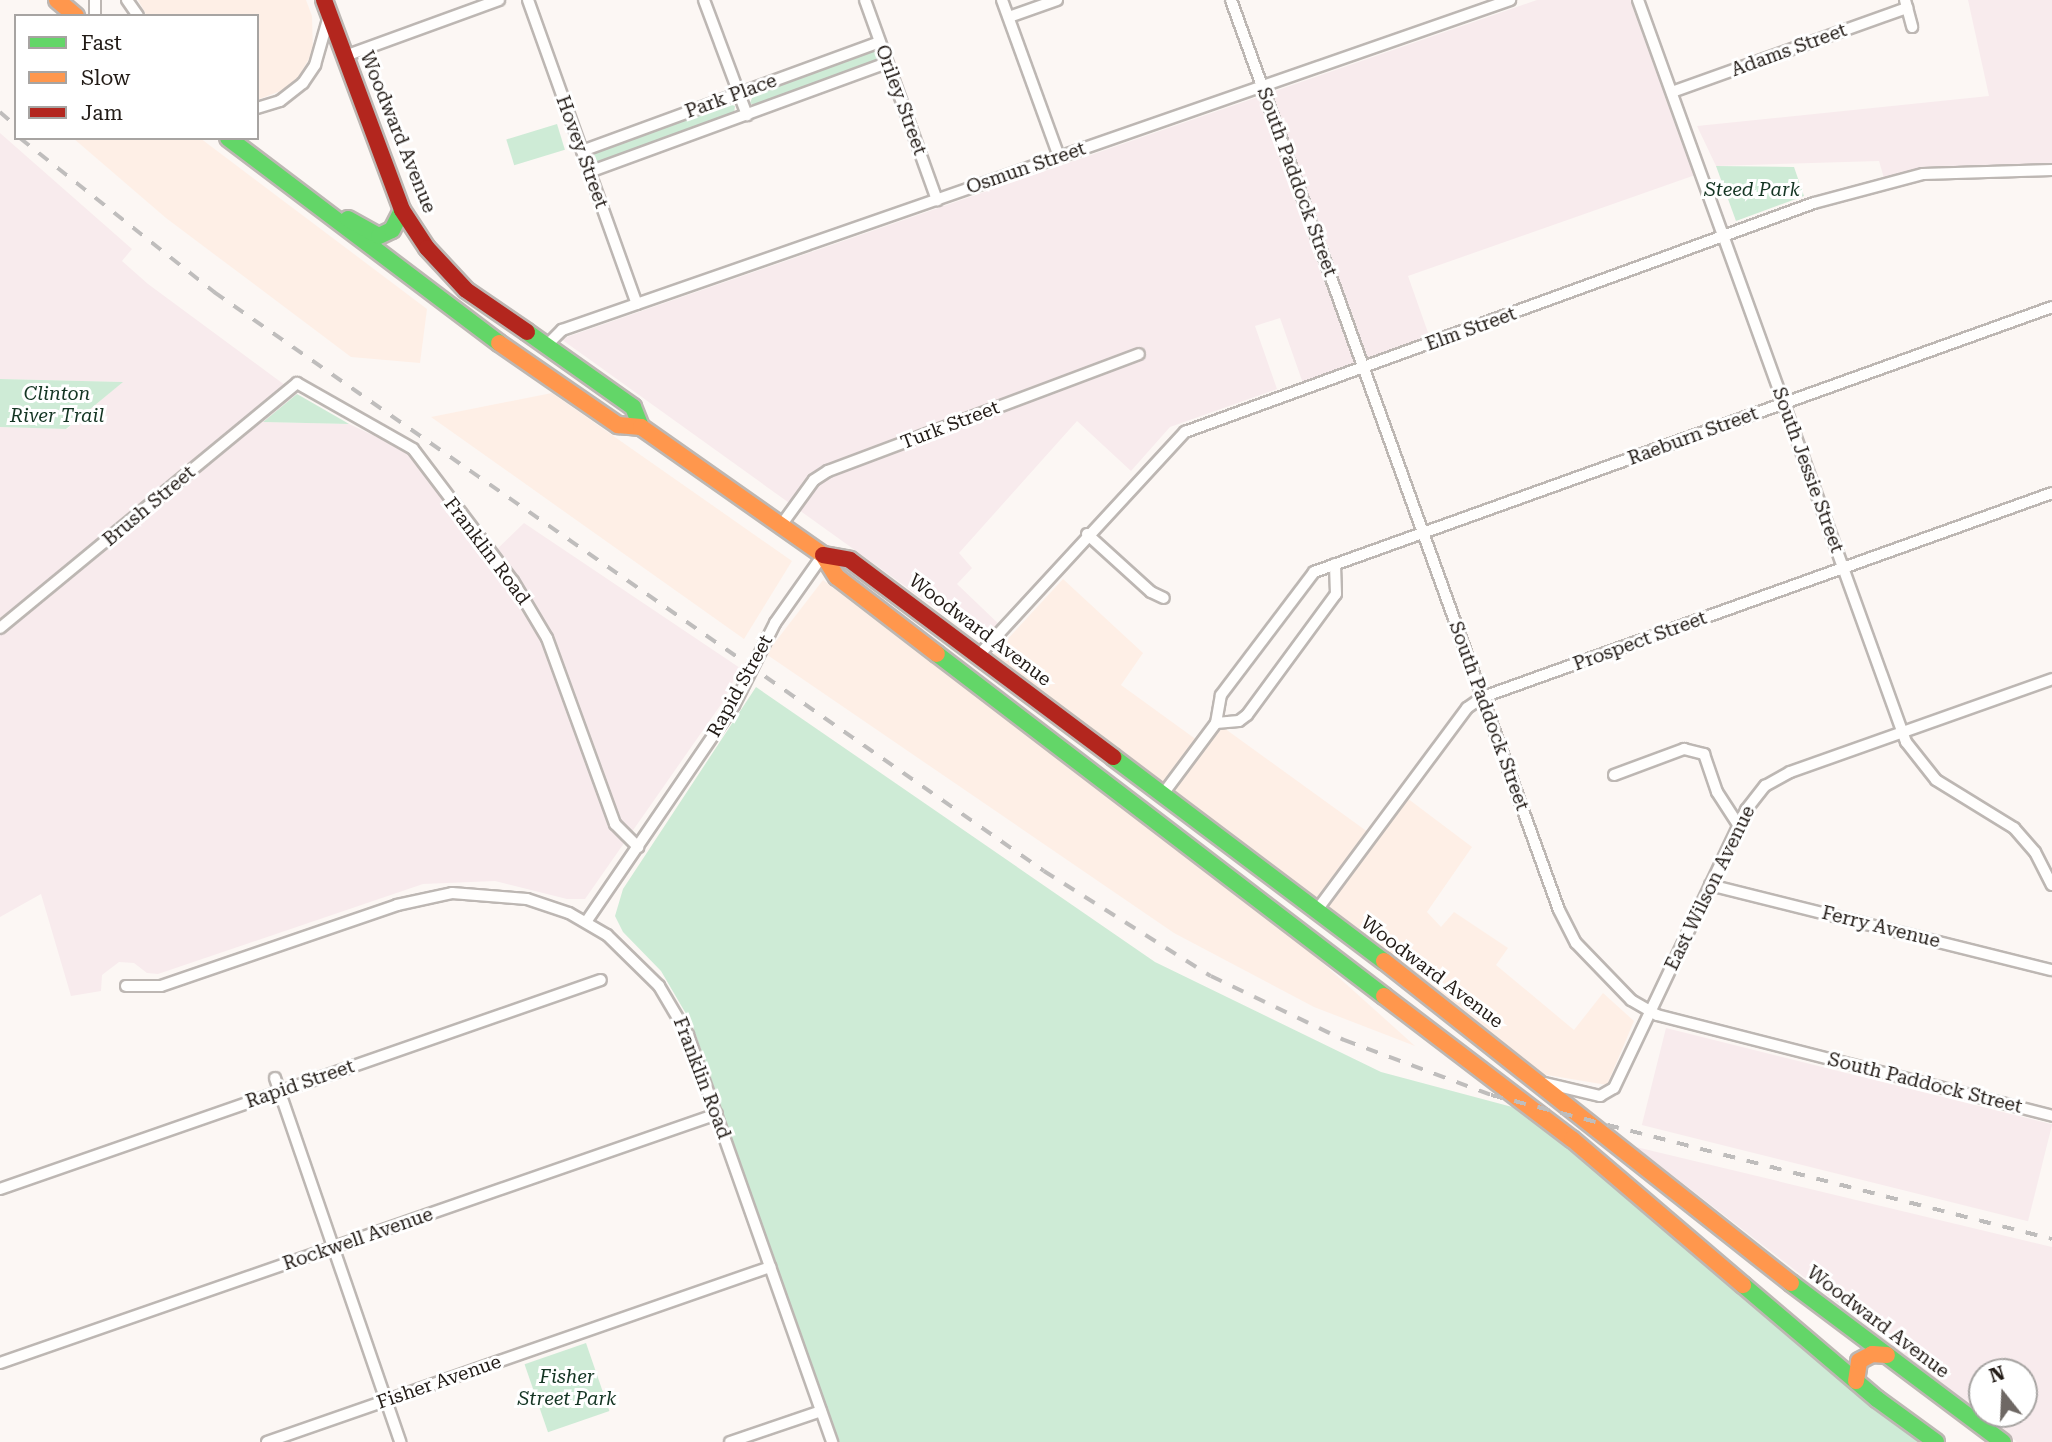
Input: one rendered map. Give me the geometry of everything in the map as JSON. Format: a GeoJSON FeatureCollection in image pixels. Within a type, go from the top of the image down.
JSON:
{"type":"FeatureCollection","features":[{"type":"Feature","properties":{"kind":"main road"},"geometry":{"type":"LineString","coordinates":[[57,0],[73,14]]}},
{"type":"Feature","properties":{"kind":"main road","name":"Woodward Avenue"},"geometry":{"type":"LineString","coordinates":[[327,7],[402,210],[454,279],[548,344],[632,407],[641,428]]}},
{"type":"Feature","properties":{"kind":"main road","name":"Woodward Avenue"},"geometry":{"type":"LineString","coordinates":[[231,140],[369,250],[618,425],[641,428],[823,555],[837,577],[854,591],[1572,1139],[1856,1381],[1936,1442]]}},
{"type":"Feature","properties":{"kind":"main road"},"geometry":{"type":"LineString","coordinates":[[279,178],[380,236],[392,230],[402,210]]}},
{"type":"Feature","properties":{"kind":"main road","name":"Woodward Avenue"},"geometry":{"type":"LineString","coordinates":[[823,555],[850,560],[979,655],[1542,1082],[1887,1355],[2003,1442]]}},
{"type":"Feature","properties":{"kind":"main road"},"geometry":{"type":"LineString","coordinates":[[1077,760],[1077,751],[1087,748],[1149,796],[1163,794]]}},
{"type":"Feature","properties":{"kind":"main road"},"geometry":{"type":"LineString","coordinates":[[1189,846],[1212,849],[1311,924],[1319,919],[1317,910]]}},
{"type":"Feature","properties":{"kind":"main road"},"geometry":{"type":"LineString","coordinates":[[1856,1381],[1859,1361],[1872,1354],[1887,1355]]}},
{"type":"Feature","properties":{"kind":"street"},"geometry":{"type":"LineString","coordinates":[[345,56],[499,0]]}},
{"type":"Feature","properties":{"kind":"street","name":"Hovey Street"},"geometry":{"type":"LineString","coordinates":[[528,0],[637,304]]}},
{"type":"Feature","properties":{"kind":"street"},"geometry":{"type":"LineString","coordinates":[[704,0],[747,115]]}},
{"type":"Feature","properties":{"kind":"street","name":"Oriley Street"},"geometry":{"type":"LineString","coordinates":[[864,0],[937,200]]}},
{"type":"Feature","properties":{"kind":"street"},"geometry":{"type":"LineString","coordinates":[[1002,0],[1059,157]]}},
{"type":"Feature","properties":{"kind":"street"},"geometry":{"type":"LineString","coordinates":[[1009,17],[1057,0]]}},
{"type":"Feature","properties":{"kind":"street","name":"South Paddock Street"},"geometry":{"type":"LineString","coordinates":[[1231,0],[1569,931],[1623,992],[1649,1012],[2052,1115]]}},
{"type":"Feature","properties":{"kind":"street","name":"Osmun Street"},"geometry":{"type":"LineString","coordinates":[[548,344],[562,330],[1510,0]]}},
{"type":"Feature","properties":{"kind":"street","name":"South Jessie Street"},"geometry":{"type":"LineString","coordinates":[[1638,0],[1902,732],[1931,776],[2002,818],[2047,863],[2052,885]]}},
{"type":"Feature","properties":{"kind":"street"},"geometry":{"type":"LineString","coordinates":[[1906,4],[1912,27]]}},
{"type":"Feature","properties":{"kind":"street","name":"Adams Street"},"geometry":{"type":"LineString","coordinates":[[1672,92],[1906,4]]}},
{"type":"Feature","properties":{"kind":"street"},"geometry":{"type":"LineString","coordinates":[[259,107],[280,101],[303,83],[319,55],[327,7]]}},
{"type":"Feature","properties":{"kind":"street","name":"Park Place"},"geometry":{"type":"LineString","coordinates":[[582,151],[880,42]]}},
{"type":"Feature","properties":{"kind":"street","name":"Park Place"},"geometry":{"type":"LineString","coordinates":[[590,172],[887,63]]}},
{"type":"Feature","properties":{"kind":"street","name":"Elm Street"},"geometry":{"type":"LineString","coordinates":[[979,655],[1180,435],[1803,206],[1916,175],[2052,170]]}},
{"type":"Feature","properties":{"kind":"street","name":"Raeburn Street"},"geometry":{"type":"LineString","coordinates":[[1163,794],[1216,723],[1219,699],[1307,579],[1335,564],[2052,307]]}},
{"type":"Feature","properties":{"kind":"street","name":"Turk Street"},"geometry":{"type":"LineString","coordinates":[[782,524],[814,480],[828,471],[1139,354]]}},
{"type":"Feature","properties":{"kind":"street","name":"Franklin Road"},"geometry":{"type":"LineString","coordinates":[[297,383],[413,449],[534,612],[553,652],[612,818],[638,847]]}},
{"type":"Feature","properties":{"kind":"street","name":"Brush Street"},"geometry":{"type":"LineString","coordinates":[[0,628],[297,383]]}},
{"type":"Feature","properties":{"kind":"street","name":"Prospect Street"},"geometry":{"type":"LineString","coordinates":[[1317,910],[1467,708],[1483,697],[2052,493]]}},
{"type":"Feature","properties":{"kind":"street"},"geometry":{"type":"LineString","coordinates":[[1087,534],[1151,592],[1164,598]]}},
{"type":"Feature","properties":{"kind":"street","name":"Rapid Street"},"geometry":{"type":"LineString","coordinates":[[586,922],[734,705],[775,623],[823,555]]}},
{"type":"Feature","properties":{"kind":"street"},"geometry":{"type":"LineString","coordinates":[[1216,723],[1239,721],[1247,715],[1336,594],[1335,564]]}},
{"type":"Feature","properties":{"kind":"street","name":"East Wilson Avenue"},"geometry":{"type":"LineString","coordinates":[[1542,1082],[1608,1094],[1754,797],[1777,778],[2052,679]]}},
{"type":"Feature","properties":{"kind":"street"},"geometry":{"type":"LineString","coordinates":[[1614,775],[1684,749],[1704,754],[1717,792],[1739,826]]}},
{"type":"Feature","properties":{"kind":"street","name":"Ferry Avenue"},"geometry":{"type":"LineString","coordinates":[[1710,885],[2052,970]]}},
{"type":"Feature","properties":{"kind":"street","name":"Franklin Road"},"geometry":{"type":"LineString","coordinates":[[126,986],[161,986],[433,896],[509,895],[545,904],[586,922],[632,955],[667,997],[688,1035],[832,1442]]}},
{"type":"Feature","properties":{"kind":"street","name":"Rapid Street"},"geometry":{"type":"LineString","coordinates":[[0,1189],[601,980]]}},
{"type":"Feature","properties":{"kind":"street"},"geometry":{"type":"LineString","coordinates":[[275,1078],[400,1442]]}},
{"type":"Feature","properties":{"kind":"street","name":"Rockwell Avenue"},"geometry":{"type":"LineString","coordinates":[[0,1363],[717,1114]]}},
{"type":"Feature","properties":{"kind":"street","name":"Fisher Avenue"},"geometry":{"type":"LineString","coordinates":[[267,1442],[770,1267]]}},
{"type":"Feature","properties":{"kind":"street"},"geometry":{"type":"LineString","coordinates":[[730,1442],[821,1411]]}},
{"type":"Feature","properties":{"kind":"shaded area"},"geometry":{"type":"Polygon","coordinates":[[[138,0],[306,0],[312,16],[313,52],[293,86],[259,99],[259,14],[146,14],[138,0]]]}},
{"type":"Feature","properties":{"kind":"shaded area"},"geometry":{"type":"Polygon","coordinates":[[[1537,0],[1638,0],[1701,173],[1408,276],[1432,344],[1305,389],[1280,318],[1255,326],[1277,389],[1170,427],[1131,471],[1077,421],[959,553],[972,568],[957,584],[1003,628],[987,645],[561,339],[1537,0]]]}},
{"type":"Feature","properties":{"kind":"shaded area"},"geometry":{"type":"Polygon","coordinates":[[[1968,0],[2052,0],[2052,171],[1933,174],[1886,185],[1879,161],[1716,166],[1697,126],[1989,96],[1968,0]]]}},
{"type":"Feature","properties":{"kind":"shaded area"},"geometry":{"type":"Polygon","coordinates":[[[0,133],[132,249],[122,261],[148,284],[297,394],[264,422],[349,424],[398,447],[414,460],[487,559],[524,523],[740,668],[722,703],[585,899],[567,899],[495,881],[423,884],[158,974],[147,973],[134,963],[119,962],[102,975],[101,991],[71,996],[41,894],[0,917],[0,427],[67,429],[122,382],[0,379],[0,133]]]}},
{"type":"Feature","properties":{"kind":"shaded area"},"geometry":{"type":"Polygon","coordinates":[[[75,140],[203,140],[427,309],[420,363],[351,357],[166,218],[75,140]]]}},
{"type":"Feature","properties":{"kind":"shaded area"},"geometry":{"type":"Polygon","coordinates":[[[552,393],[792,561],[744,639],[431,417],[552,393]]]}},
{"type":"Feature","properties":{"kind":"shaded area"},"geometry":{"type":"Polygon","coordinates":[[[1063,579],[1143,653],[1121,685],[1201,743],[1224,728],[1372,835],[1403,795],[1472,847],[1427,912],[1441,927],[1454,912],[1508,948],[1496,965],[1574,1030],[1603,993],[1634,1021],[1607,1085],[1541,1074],[992,656],[1063,579]]]}},
{"type":"Feature","properties":{"kind":"shaded area"},"geometry":{"type":"Polygon","coordinates":[[[823,580],[1306,948],[1415,1046],[1314,1007],[1174,933],[766,654],[823,580]]]}},
{"type":"Feature","properties":{"kind":"shaded area"},"geometry":{"type":"Polygon","coordinates":[[[1666,1028],[2052,1124],[2028,1221],[1642,1125],[1666,1028]]]}},
{"type":"Feature","properties":{"kind":"shaded area"},"geometry":{"type":"Polygon","coordinates":[[[1636,1147],[2052,1247],[2052,1442],[2017,1442],[1999,1428],[2038,1428],[2038,1358],[1968,1358],[1968,1404],[1636,1147]]]}},
{"type":"Feature","properties":{"kind":"green space"},"geometry":{"type":"Polygon","coordinates":[[[872,50],[878,54],[876,62],[755,106],[750,103],[754,93],[872,50]]]}},
{"type":"Feature","properties":{"kind":"green space"},"geometry":{"type":"Polygon","coordinates":[[[726,103],[735,106],[734,114],[600,163],[592,158],[595,151],[726,103]]]}},
{"type":"Feature","properties":{"kind":"green space"},"geometry":{"type":"Polygon","coordinates":[[[557,124],[565,150],[514,165],[506,139],[557,124]]]}},
{"type":"Feature","properties":{"kind":"green space","name":"Steed Park"},"geometry":{"type":"Polygon","coordinates":[[[1716,166],[1794,167],[1804,196],[1736,221],[1716,166]]]}},
{"type":"Feature","properties":{"kind":"green space","name":"Clinton River Trail"},"geometry":{"type":"Polygon","coordinates":[[[0,379],[123,382],[66,429],[0,427],[0,379]]]}},
{"type":"Feature","properties":{"kind":"green space"},"geometry":{"type":"Polygon","coordinates":[[[297,394],[344,421],[349,424],[263,422],[297,394]]]}},
{"type":"Feature","properties":{"kind":"green space"},"geometry":{"type":"Polygon","coordinates":[[[756,687],[1155,962],[1381,1072],[1516,1108],[1944,1442],[838,1442],[692,1024],[661,971],[623,932],[615,916],[623,889],[756,687]]]}},
{"type":"Feature","properties":{"kind":"green space","name":"Fisher Street Park"},"geometry":{"type":"Polygon","coordinates":[[[586,1343],[609,1411],[548,1432],[525,1364],[586,1343]]]}},
{"type":"Feature","properties":{"kind":"railway"},"geometry":{"type":"LineString","coordinates":[[0,112],[14,124]]}},
{"type":"Feature","properties":{"kind":"railway"},"geometry":{"type":"LineString","coordinates":[[23,140],[214,292],[1044,871],[1211,976],[1344,1040],[1491,1095],[2052,1239]]}},
{"type":"Feature","properties":{"kind":"traffic: fast"},"geometry":{"type":"LineString","coordinates":[[231,140],[499,343]]}},
{"type":"Feature","properties":{"kind":"traffic: fast"},"geometry":{"type":"LineString","coordinates":[[348,219],[379,236],[392,230],[402,210]]}},
{"type":"Feature","properties":{"kind":"traffic: fast"},"geometry":{"type":"LineString","coordinates":[[527,332],[633,407],[641,427]]}},
{"type":"Feature","properties":{"kind":"traffic: fast"},"geometry":{"type":"LineString","coordinates":[[937,654],[1384,996]]}},
{"type":"Feature","properties":{"kind":"traffic: fast"},"geometry":{"type":"LineString","coordinates":[[1113,757],[1384,961]]}},
{"type":"Feature","properties":{"kind":"traffic: fast"},"geometry":{"type":"LineString","coordinates":[[1791,1283],[2003,1442]]}},
{"type":"Feature","properties":{"kind":"traffic: fast"},"geometry":{"type":"LineString","coordinates":[[1743,1285],[1877,1399],[1936,1442]]}},
{"type":"Feature","properties":{"kind":"traffic: slow"},"geometry":{"type":"LineString","coordinates":[[57,0],[74,14]]}},
{"type":"Feature","properties":{"kind":"traffic: slow"},"geometry":{"type":"LineString","coordinates":[[499,343],[618,425],[641,427],[823,555],[837,577],[937,654]]}},
{"type":"Feature","properties":{"kind":"traffic: slow"},"geometry":{"type":"LineString","coordinates":[[1384,961],[1791,1283]]}},
{"type":"Feature","properties":{"kind":"traffic: slow"},"geometry":{"type":"LineString","coordinates":[[1384,996],[1572,1139],[1743,1285]]}},
{"type":"Feature","properties":{"kind":"traffic: slow"},"geometry":{"type":"LineString","coordinates":[[1856,1381],[1859,1361],[1872,1354],[1887,1355]]}},
{"type":"Feature","properties":{"kind":"traffic: jam"},"geometry":{"type":"LineString","coordinates":[[324,0],[402,210],[427,248],[466,290],[527,332]]}},
{"type":"Feature","properties":{"kind":"traffic: jam"},"geometry":{"type":"LineString","coordinates":[[823,555],[850,560],[1113,757]]}}]}
